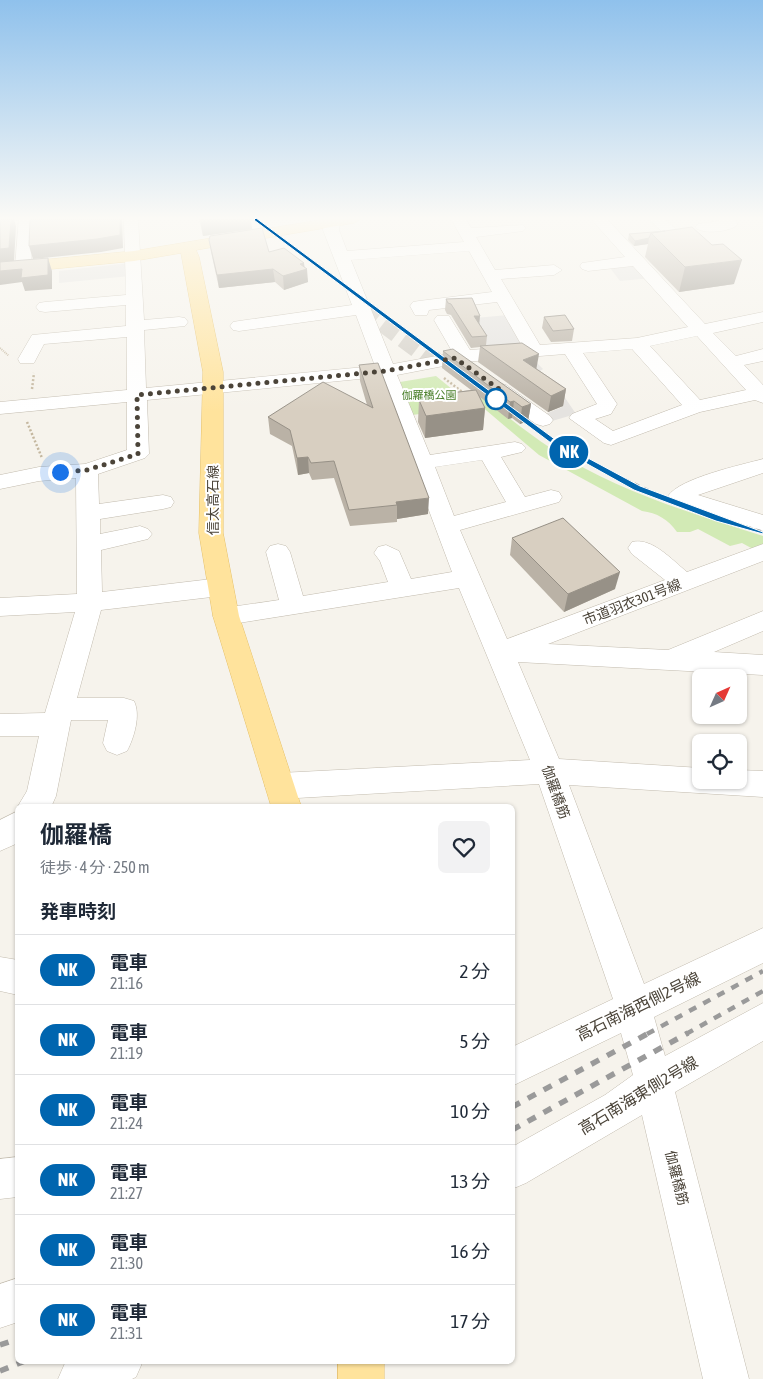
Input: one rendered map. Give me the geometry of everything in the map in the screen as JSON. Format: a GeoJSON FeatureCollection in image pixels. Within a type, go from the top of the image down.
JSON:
{"type":"FeatureCollection","features":[{"type":"Feature","properties":{"kind":"main road","name":"信太高石線"},"geometry":{"type":"LineString","coordinates":[[196,283],[214,389],[211,533],[220,587],[226,616],[283,796]]}},
{"type":"Feature","properties":{"kind":"main road"},"geometry":{"type":"LineString","coordinates":[[360,1379],[361,1364]]}},
{"type":"Feature","properties":{"kind":"street"},"geometry":{"type":"LineString","coordinates":[[0,482],[39,474],[87,470],[138,454],[135,283]]}},
{"type":"Feature","properties":{"kind":"street","name":"伽羅橋筋"},"geometry":{"type":"LineString","coordinates":[[353,283],[467,578],[549,771],[634,1007],[726,1379]]}},
{"type":"Feature","properties":{"kind":"street"},"geometry":{"type":"LineString","coordinates":[[494,283],[534,352]]}},
{"type":"Feature","properties":{"kind":"street"},"geometry":{"type":"LineString","coordinates":[[664,283],[701,330],[761,395]]}},
{"type":"Feature","properties":{"kind":"street"},"geometry":{"type":"LineString","coordinates":[[421,311],[419,306],[502,296]]}},
{"type":"Feature","properties":{"kind":"street"},"geometry":{"type":"LineString","coordinates":[[45,307],[135,299]]}},
{"type":"Feature","properties":{"kind":"street"},"geometry":{"type":"LineString","coordinates":[[239,326],[363,309]]}},
{"type":"Feature","properties":{"kind":"street"},"geometry":{"type":"LineString","coordinates":[[0,408],[214,389],[386,371],[460,357],[638,343],[763,318]]}},
{"type":"Feature","properties":{"kind":"street"},"geometry":{"type":"LineString","coordinates":[[443,320],[460,357],[483,378],[543,420]]}},
{"type":"Feature","properties":{"kind":"street"},"geometry":{"type":"LineString","coordinates":[[27,358],[38,339],[135,329],[178,322]]}},
{"type":"Feature","properties":{"kind":"street"},"geometry":{"type":"LineString","coordinates":[[638,343],[695,407]]}},
{"type":"Feature","properties":{"kind":"street"},"geometry":{"type":"LineString","coordinates":[[571,349],[608,404],[604,410],[579,418],[611,439],[664,417],[695,407],[761,395]]}},
{"type":"Feature","properties":{"kind":"street"},"geometry":{"type":"LineString","coordinates":[[731,363],[763,355]]}},
{"type":"Feature","properties":{"kind":"street"},"geometry":{"type":"LineString","coordinates":[[422,463],[515,448]]}},
{"type":"Feature","properties":{"kind":"street"},"geometry":{"type":"LineString","coordinates":[[488,452],[519,506]]}},
{"type":"Feature","properties":{"kind":"street"},"geometry":{"type":"LineString","coordinates":[[763,466],[695,486],[679,496],[763,523]]}},
{"type":"Feature","properties":{"kind":"street"},"geometry":{"type":"LineString","coordinates":[[35,804],[41,796],[59,716],[90,602],[87,470]]}},
{"type":"Feature","properties":{"kind":"street"},"geometry":{"type":"LineString","coordinates":[[447,526],[551,496]]}},
{"type":"Feature","properties":{"kind":"street"},"geometry":{"type":"LineString","coordinates":[[88,512],[163,502]]}},
{"type":"Feature","properties":{"kind":"street"},"geometry":{"type":"LineString","coordinates":[[89,544],[140,534]]}},
{"type":"Feature","properties":{"kind":"street"},"geometry":{"type":"LineString","coordinates":[[640,548],[684,582]]}},
{"type":"Feature","properties":{"kind":"street"},"geometry":{"type":"LineString","coordinates":[[278,552],[294,608]]}},
{"type":"Feature","properties":{"kind":"street","name":"市道羽衣301号線"},"geometry":{"type":"LineString","coordinates":[[500,652],[763,552]]}},
{"type":"Feature","properties":{"kind":"street"},"geometry":{"type":"LineString","coordinates":[[386,553],[391,557],[403,589]]}},
{"type":"Feature","properties":{"kind":"street"},"geometry":{"type":"LineString","coordinates":[[226,616],[294,608],[467,578]]}},
{"type":"Feature","properties":{"kind":"street"},"geometry":{"type":"LineString","coordinates":[[0,607],[90,602],[220,587]]}},
{"type":"Feature","properties":{"kind":"street"},"geometry":{"type":"LineString","coordinates":[[669,660],[763,620]]}},
{"type":"Feature","properties":{"kind":"street"},"geometry":{"type":"LineString","coordinates":[[500,652],[763,665]]}},
{"type":"Feature","properties":{"kind":"street"},"geometry":{"type":"LineString","coordinates":[[0,725],[124,709],[117,743]]}},
{"type":"Feature","properties":{"kind":"street"},"geometry":{"type":"LineString","coordinates":[[283,796],[549,771],[763,784]]}},
{"type":"Feature","properties":{"kind":"street"},"geometry":{"type":"LineString","coordinates":[[0,837],[15,827]]}},
{"type":"Feature","properties":{"kind":"street","name":"高石南海西側2号線"},"geometry":{"type":"LineString","coordinates":[[515,1066],[763,945]]}},
{"type":"Feature","properties":{"kind":"street"},"geometry":{"type":"LineString","coordinates":[[0,974],[15,977]]}},
{"type":"Feature","properties":{"kind":"street","name":"高石南海東側2号線"},"geometry":{"type":"LineString","coordinates":[[515,1166],[619,1109],[654,1083],[763,1021]]}},
{"type":"Feature","properties":{"kind":"street"},"geometry":{"type":"LineString","coordinates":[[0,1179],[15,1177]]}},
{"type":"Feature","properties":{"kind":"street"},"geometry":{"type":"LineString","coordinates":[[0,1306],[15,1301]]}},
{"type":"Feature","properties":{"kind":"street"},"geometry":{"type":"LineString","coordinates":[[81,1379],[114,1364]]}},
{"type":"Feature","properties":{"kind":"path"},"geometry":{"type":"LineString","coordinates":[[426,363],[469,397]]}},
{"type":"Feature","properties":{"kind":"green space","name":"伽羅橋公園"},"geometry":{"type":"Polygon","coordinates":[[[436,376],[458,394],[444,411],[412,415],[400,382],[436,376]]]}},
{"type":"Feature","properties":{"kind":"green space"},"geometry":{"type":"Polygon","coordinates":[[[476,392],[533,436],[576,464],[654,500],[763,536],[763,544],[753,549],[742,543],[730,546],[698,529],[690,532],[677,532],[662,517],[642,511],[539,455],[480,405],[476,392]]]}},
{"type":"Feature","properties":{"kind":"shaded area"},"geometry":{"type":"Polygon","coordinates":[[[508,315],[528,349],[489,353],[475,318],[508,315]]]}},
{"type":"Feature","properties":{"kind":"shaded area"},"geometry":{"type":"Polygon","coordinates":[[[531,357],[543,369],[540,371],[553,380],[576,414],[552,421],[543,415],[562,407],[536,371],[531,357]]]}},
{"type":"Feature","properties":{"kind":"building"},"geometry":{"type":"Polygon","coordinates":[[[472,298],[480,316],[474,316],[487,336],[472,337],[446,299],[472,298]]]}},
{"type":"Feature","properties":{"kind":"building"},"geometry":{"type":"Polygon","coordinates":[[[565,315],[574,329],[553,331],[544,317],[565,315]]]}},
{"type":"Feature","properties":{"kind":"building"},"geometry":{"type":"Polygon","coordinates":[[[522,343],[539,354],[523,360],[566,389],[551,396],[480,346],[522,343]]]}},
{"type":"Feature","properties":{"kind":"building"},"geometry":{"type":"Polygon","coordinates":[[[453,349],[531,404],[522,407],[514,401],[510,402],[443,351],[453,349]]]}},
{"type":"Feature","properties":{"kind":"building"},"geometry":{"type":"Polygon","coordinates":[[[378,363],[429,498],[396,502],[397,505],[349,510],[334,461],[311,463],[308,457],[297,458],[290,430],[268,417],[323,382],[373,408],[359,365],[378,363]]]}},
{"type":"Feature","properties":{"kind":"building"},"geometry":{"type":"Polygon","coordinates":[[[476,390],[485,408],[426,416],[419,400],[434,398],[433,395],[476,390]]]}},
{"type":"Feature","properties":{"kind":"building"},"geometry":{"type":"Polygon","coordinates":[[[563,518],[620,572],[568,594],[512,538],[563,518]]]}},
{"type":"Feature","properties":{"kind":"tunnel"},"geometry":{"type":"LineString","coordinates":[[363,309],[432,361]]}},
{"type":"Feature","properties":{"kind":"tunnel"},"geometry":{"type":"LineString","coordinates":[[431,359],[434,362]]}},
{"type":"Feature","properties":{"kind":"railway"},"geometry":{"type":"LineString","coordinates":[[342,283],[446,361]]}},
{"type":"Feature","properties":{"kind":"railway"},"geometry":{"type":"LineString","coordinates":[[444,359],[453,366]]}},
{"type":"Feature","properties":{"kind":"railway"},"geometry":{"type":"LineString","coordinates":[[514,413],[572,451],[633,483],[697,510],[763,532]]}},
{"type":"Feature","properties":{"kind":"railway"},"geometry":{"type":"LineString","coordinates":[[647,1034],[763,971]]}},
{"type":"Feature","properties":{"kind":"railway"},"geometry":{"type":"LineString","coordinates":[[686,1034],[763,991]]}},
{"type":"Feature","properties":{"kind":"railway"},"geometry":{"type":"LineString","coordinates":[[515,1105],[649,1033]]}},
{"type":"Feature","properties":{"kind":"railway"},"geometry":{"type":"LineString","coordinates":[[515,1128],[688,1033]]}},
{"type":"Feature","properties":{"kind":"railway"},"geometry":{"type":"LineString","coordinates":[[0,1345],[15,1340]]}},
{"type":"Feature","properties":{"kind":"railway"},"geometry":{"type":"LineString","coordinates":[[0,1371],[18,1364]]}},
{"type":"Feature","properties":{"kind":"train","name":"NK"},"geometry":{"type":"LineString","coordinates":[[343,283],[540,433],[595,467],[637,488],[688,508],[763,532]]}},
{"type":"Feature","properties":{"kind":"route"},"geometry":{"type":"LineString","coordinates":[[60,472],[87,470],[138,454],[137,395],[386,371],[455,358],[499,389],[496,399]]}}]}
